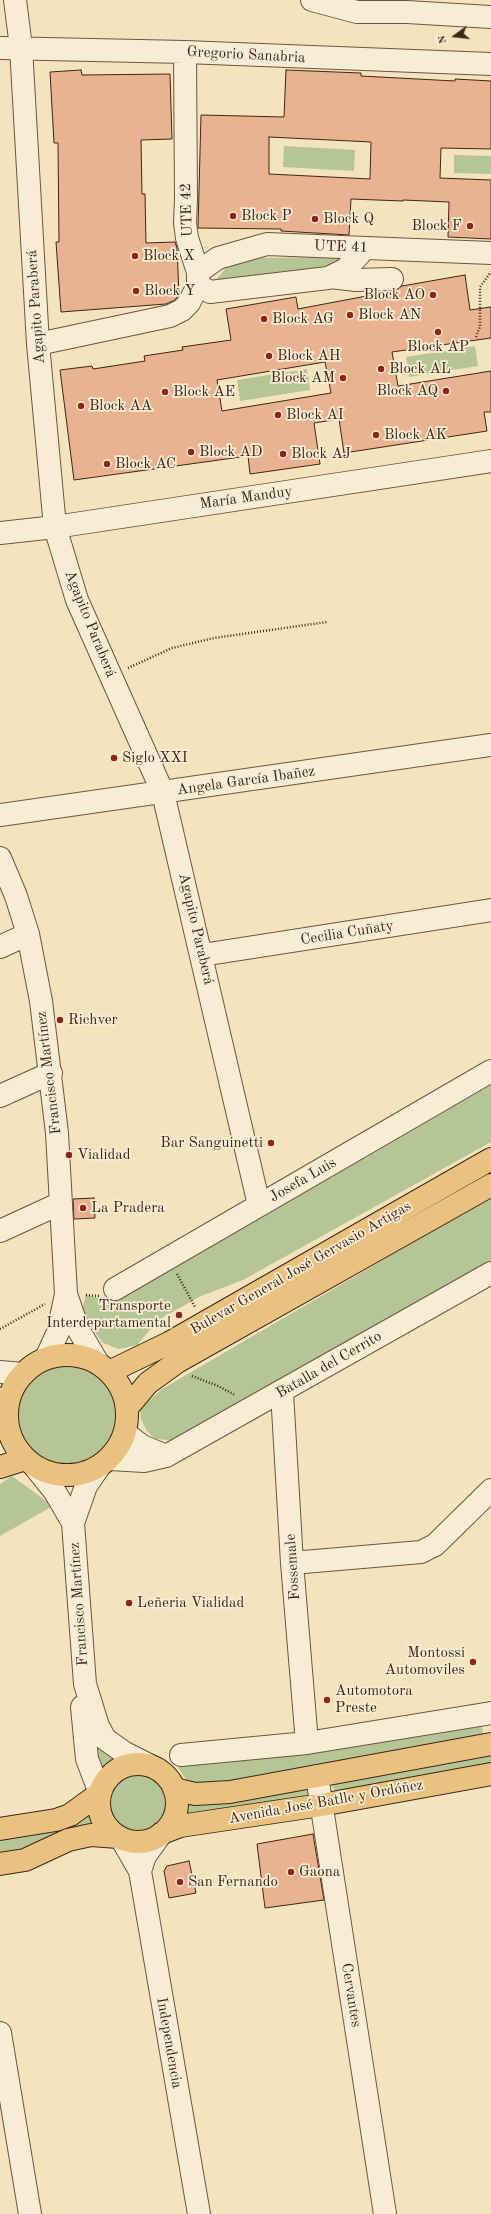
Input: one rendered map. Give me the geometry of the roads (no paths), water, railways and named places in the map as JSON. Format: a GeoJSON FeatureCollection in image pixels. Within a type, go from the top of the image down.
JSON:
{"type":"FeatureCollection","features":[{"type":"Feature","properties":{"kind":"main road","name":"Bulevar General José Gervasio Artigas"},"geometry":{"type":"LineString","coordinates":[[104,1367],[139,1359],[204,1324],[491,1159]]}},
{"type":"Feature","properties":{"kind":"main road","name":"Bulevar General José Gervasio Artigas"},"geometry":{"type":"LineString","coordinates":[[127,1408],[148,1383],[170,1367],[491,1185]]}},
{"type":"Feature","properties":{"kind":"main road"},"geometry":{"type":"LineString","coordinates":[[73,1355],[104,1367],[121,1388],[127,1408],[125,1433],[119,1447],[104,1463],[87,1473],[67,1476],[48,1473],[30,1463],[17,1449],[4,1416],[12,1389],[23,1374],[34,1364],[46,1358],[73,1355]]}},
{"type":"Feature","properties":{"kind":"main road"},"geometry":{"type":"LineString","coordinates":[[0,1467],[30,1463]]}},
{"type":"Feature","properties":{"kind":"main road","name":"Avenida José Batlle y Ordóñez"},"geometry":{"type":"LineString","coordinates":[[174,1789],[195,1794],[211,1794],[491,1744]]}},
{"type":"Feature","properties":{"kind":"main road"},"geometry":{"type":"LineString","coordinates":[[0,1864],[25,1860],[68,1840],[91,1835],[120,1837],[141,1841],[161,1834],[170,1824],[175,1813],[177,1801],[169,1778],[160,1770],[149,1765],[136,1763],[124,1766],[113,1772],[104,1782],[100,1794],[99,1810],[102,1818],[112,1832],[120,1837]]}},
{"type":"Feature","properties":{"kind":"main road","name":"Avenida José Batlle y Ordóñez"},"geometry":{"type":"LineString","coordinates":[[161,1834],[180,1826],[321,1805],[491,1774]]}},
{"type":"Feature","properties":{"kind":"main road"},"geometry":{"type":"LineString","coordinates":[[0,1829],[56,1820],[70,1815],[100,1794]]}},
{"type":"Feature","properties":{"kind":"street","name":"Agapito Paraberá"},"geometry":{"type":"LineString","coordinates":[[15,0],[10,47],[55,527],[78,600],[163,793],[202,955],[259,1205]]}},
{"type":"Feature","properties":{"kind":"street"},"geometry":{"type":"LineString","coordinates":[[312,0],[357,12],[407,12],[491,17]]}},
{"type":"Feature","properties":{"kind":"street","name":"Gregorio Sanabria"},"geometry":{"type":"LineString","coordinates":[[10,47],[491,64]]}},
{"type":"Feature","properties":{"kind":"street","name":"UTE 42"},"geometry":{"type":"LineString","coordinates":[[185,52],[185,223],[186,238],[198,279]]}},
{"type":"Feature","properties":{"kind":"street","name":"UTE 41"},"geometry":{"type":"LineString","coordinates":[[198,279],[218,258],[267,244],[491,253]]}},
{"type":"Feature","properties":{"kind":"street"},"geometry":{"type":"LineString","coordinates":[[330,278],[346,269],[365,248]]}},
{"type":"Feature","properties":{"kind":"street"},"geometry":{"type":"LineString","coordinates":[[38,344],[170,316],[182,310],[189,303],[198,279],[210,292],[330,278],[356,280],[392,279]]}},
{"type":"Feature","properties":{"kind":"street","name":"María Manduy"},"geometry":{"type":"LineString","coordinates":[[0,533],[55,527],[491,461]]}},
{"type":"Feature","properties":{"kind":"street","name":"Angela García Ibañez"},"geometry":{"type":"LineString","coordinates":[[0,815],[163,793],[491,745]]}},
{"type":"Feature","properties":{"kind":"street","name":"Francisco Martínez"},"geometry":{"type":"LineString","coordinates":[[0,858],[16,896],[28,934],[41,1001],[51,1073],[66,1294],[58,1332],[46,1358]]}},
{"type":"Feature","properties":{"kind":"street","name":"Cecilia Cuñaty"},"geometry":{"type":"LineString","coordinates":[[202,955],[491,910]]}},
{"type":"Feature","properties":{"kind":"street"},"geometry":{"type":"LineString","coordinates":[[0,947],[28,934]]}},
{"type":"Feature","properties":{"kind":"street","name":"Josefa Luis"},"geometry":{"type":"LineString","coordinates":[[115,1289],[491,1071]]}},
{"type":"Feature","properties":{"kind":"street"},"geometry":{"type":"LineString","coordinates":[[0,1096],[51,1073]]}},
{"type":"Feature","properties":{"kind":"street"},"geometry":{"type":"LineString","coordinates":[[0,1231],[61,1203]]}},
{"type":"Feature","properties":{"kind":"street","name":"Batalla del Cerrito"},"geometry":{"type":"LineString","coordinates":[[104,1463],[144,1462],[166,1456],[254,1408],[491,1273]]}},
{"type":"Feature","properties":{"kind":"street","name":"Francisco Martínez"},"geometry":{"type":"LineString","coordinates":[[66,1294],[78,1329],[104,1367]]}},
{"type":"Feature","properties":{"kind":"street"},"geometry":{"type":"LineString","coordinates":[[0,1372],[23,1374]]}},
{"type":"Feature","properties":{"kind":"street","name":"Fossemale"},"geometry":{"type":"LineString","coordinates":[[282,1392],[292,1563],[307,1743]]}},
{"type":"Feature","properties":{"kind":"street"},"geometry":{"type":"LineString","coordinates":[[125,1433],[142,1446],[166,1456]]}},
{"type":"Feature","properties":{"kind":"street","name":"Francisco Martínez"},"geometry":{"type":"LineString","coordinates":[[30,1463],[55,1492],[73,1523]]}},
{"type":"Feature","properties":{"kind":"street","name":"Francisco Martínez"},"geometry":{"type":"LineString","coordinates":[[104,1463],[86,1486],[73,1523],[85,1684],[98,1726],[105,1739],[125,1753],[149,1765]]}},
{"type":"Feature","properties":{"kind":"street"},"geometry":{"type":"LineString","coordinates":[[292,1563],[421,1552],[435,1545],[491,1490]]}},
{"type":"Feature","properties":{"kind":"street","name":"Francisco Martínez"},"geometry":{"type":"LineString","coordinates":[[85,1684],[81,1701],[87,1759],[100,1794]]}},
{"type":"Feature","properties":{"kind":"street"},"geometry":{"type":"LineString","coordinates":[[181,1755],[307,1743],[491,1713]]}},
{"type":"Feature","properties":{"kind":"street","name":"Cervantes"},"geometry":{"type":"LineString","coordinates":[[317,1776],[384,2214]]}},
{"type":"Feature","properties":{"kind":"street"},"geometry":{"type":"LineString","coordinates":[[140,1871],[145,1856],[161,1834]]}},
{"type":"Feature","properties":{"kind":"street","name":"Independencia"},"geometry":{"type":"LineString","coordinates":[[120,1837],[140,1871],[198,2214]]}},
{"type":"Feature","properties":{"kind":"street"},"geometry":{"type":"LineString","coordinates":[[0,2033],[30,2214]]}},
{"type":"Feature","properties":{"kind":"place","name":"Block P"},"geometry":{"type":"Point","coordinates":[233,216]}},
{"type":"Feature","properties":{"kind":"place","name":"Block Q"},"geometry":{"type":"Point","coordinates":[315,219]}},
{"type":"Feature","properties":{"kind":"place","name":"Block F"},"geometry":{"type":"Point","coordinates":[470,226]}},
{"type":"Feature","properties":{"kind":"place","name":"Block X"},"geometry":{"type":"Point","coordinates":[135,256]}},
{"type":"Feature","properties":{"kind":"place","name":"Block Y"},"geometry":{"type":"Point","coordinates":[136,291]}},
{"type":"Feature","properties":{"kind":"place","name":"Block AO"},"geometry":{"type":"Point","coordinates":[433,295]}},
{"type":"Feature","properties":{"kind":"place","name":"Block AN"},"geometry":{"type":"Point","coordinates":[350,315]}},
{"type":"Feature","properties":{"kind":"place","name":"Block AG"},"geometry":{"type":"Point","coordinates":[264,319]}},
{"type":"Feature","properties":{"kind":"place","name":"Block AP"},"geometry":{"type":"Point","coordinates":[438,332]}},
{"type":"Feature","properties":{"kind":"place","name":"Block AH"},"geometry":{"type":"Point","coordinates":[269,356]}},
{"type":"Feature","properties":{"kind":"place","name":"Block AL"},"geometry":{"type":"Point","coordinates":[381,369]}},
{"type":"Feature","properties":{"kind":"place","name":"Block AM"},"geometry":{"type":"Point","coordinates":[343,378]}},
{"type":"Feature","properties":{"kind":"place","name":"Block AQ"},"geometry":{"type":"Point","coordinates":[446,391]}},
{"type":"Feature","properties":{"kind":"place","name":"Block AE"},"geometry":{"type":"Point","coordinates":[165,392]}},
{"type":"Feature","properties":{"kind":"place","name":"Block AA"},"geometry":{"type":"Point","coordinates":[81,406]}},
{"type":"Feature","properties":{"kind":"place","name":"Block AI"},"geometry":{"type":"Point","coordinates":[278,415]}},
{"type":"Feature","properties":{"kind":"place","name":"Block AK"},"geometry":{"type":"Point","coordinates":[376,435]}},
{"type":"Feature","properties":{"kind":"place","name":"Block AD"},"geometry":{"type":"Point","coordinates":[191,452]}},
{"type":"Feature","properties":{"kind":"place","name":"Block AJ"},"geometry":{"type":"Point","coordinates":[283,454]}},
{"type":"Feature","properties":{"kind":"place","name":"Block AC"},"geometry":{"type":"Point","coordinates":[107,464]}},
{"type":"Feature","properties":{"kind":"place","name":"Siglo XXI"},"geometry":{"type":"Point","coordinates":[114,758]}},
{"type":"Feature","properties":{"kind":"place","name":"Richver"},"geometry":{"type":"Point","coordinates":[60,1020]}},
{"type":"Feature","properties":{"kind":"place","name":"Bar Sanguinetti"},"geometry":{"type":"Point","coordinates":[271,1143]}},
{"type":"Feature","properties":{"kind":"place","name":"Vialidad"},"geometry":{"type":"Point","coordinates":[69,1155]}},
{"type":"Feature","properties":{"kind":"place","name":"La Pradera"},"geometry":{"type":"Point","coordinates":[83,1208]}},
{"type":"Feature","properties":{"kind":"place","name":"Transporte Interdepartamental"},"geometry":{"type":"Point","coordinates":[179,1315]}},
{"type":"Feature","properties":{"kind":"place","name":"Leñeria Vialidad"},"geometry":{"type":"Point","coordinates":[129,1603]}},
{"type":"Feature","properties":{"kind":"place","name":"Montossi Automoviles"},"geometry":{"type":"Point","coordinates":[473,1662]}},
{"type":"Feature","properties":{"kind":"place","name":"Automotora Preste"},"geometry":{"type":"Point","coordinates":[327,1700]}},
{"type":"Feature","properties":{"kind":"place","name":"Gaona"},"geometry":{"type":"Point","coordinates":[291,1872]}},
{"type":"Feature","properties":{"kind":"place","name":"San Fernando"},"geometry":{"type":"Point","coordinates":[180,1882]}}]}
